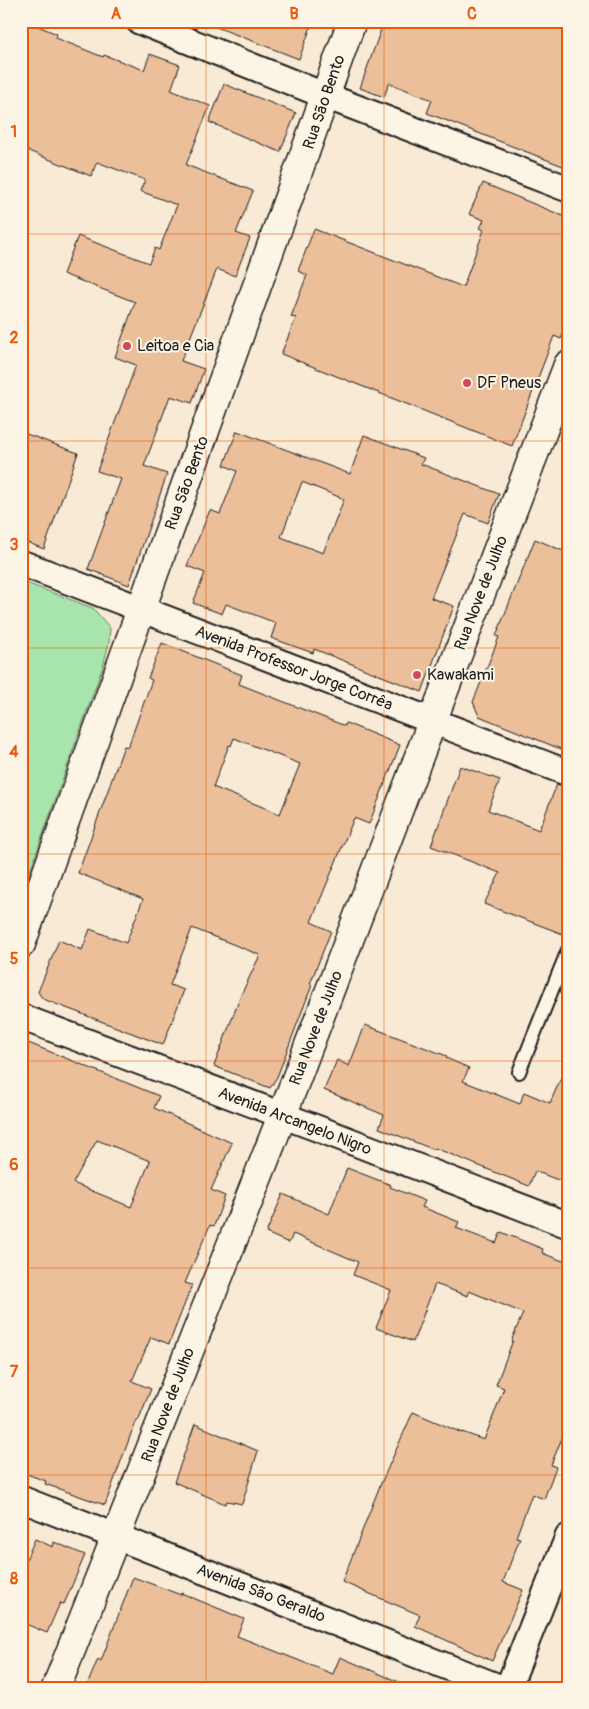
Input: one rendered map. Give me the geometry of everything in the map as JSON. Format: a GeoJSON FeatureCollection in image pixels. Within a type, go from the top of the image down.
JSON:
{"type":"FeatureCollection","features":[{"type":"Feature","properties":{"kind":"street"},"geometry":{"type":"LineString","coordinates":[[139,21],[326,96],[568,189]]}},
{"type":"Feature","properties":{"kind":"street","name":"Rua São Bento"},"geometry":{"type":"LineString","coordinates":[[21,944],[352,21]]}},
{"type":"Feature","properties":{"kind":"street","name":"Rua Nove de Julho"},"geometry":{"type":"LineString","coordinates":[[56,1688],[282,1116],[568,365]]}},
{"type":"Feature","properties":{"kind":"street","name":"Avenida Professor Jorge Corrêa"},"geometry":{"type":"LineString","coordinates":[[21,563],[568,773]]}},
{"type":"Feature","properties":{"kind":"street","name":"Avenida Arcangelo Nigro"},"geometry":{"type":"LineString","coordinates":[[21,1018],[568,1225]]}},
{"type":"Feature","properties":{"kind":"street","name":"Avenida São Geraldo"},"geometry":{"type":"LineString","coordinates":[[21,1499],[501,1688]]}},
{"type":"Feature","properties":{"kind":"street"},"geometry":{"type":"LineString","coordinates":[[508,1688],[568,1537]]}},
{"type":"Feature","properties":{"kind":"lane"},"geometry":{"type":"LineString","coordinates":[[519,1072],[568,950]]}},
{"type":"Feature","properties":{"kind":"green space"},"geometry":{"type":"Polygon","coordinates":[[[21,581],[93,608],[110,628],[109,643],[103,666],[21,896],[21,581]]]}},
{"type":"Feature","properties":{"kind":"building"},"geometry":{"type":"Polygon","coordinates":[[[21,21],[26,21],[57,34],[56,38],[103,57],[104,55],[144,70],[150,54],[180,65],[171,90],[210,106],[186,165],[253,191],[236,233],[250,238],[235,276],[217,269],[181,361],[204,369],[192,403],[170,396],[144,466],[167,474],[129,585],[88,569],[121,479],[97,471],[136,365],[115,357],[135,302],[63,274],[78,236],[149,263],[155,248],[159,250],[177,205],[140,191],[145,180],[97,162],[91,176],[21,148],[21,21]]]}},
{"type":"Feature","properties":{"kind":"building"},"geometry":{"type":"Polygon","coordinates":[[[206,21],[313,21],[299,59],[206,23],[206,21]]]}},
{"type":"Feature","properties":{"kind":"building"},"geometry":{"type":"Polygon","coordinates":[[[384,21],[568,21],[568,168],[427,113],[432,100],[389,83],[384,97],[360,88],[384,21]]]}},
{"type":"Feature","properties":{"kind":"building"},"geometry":{"type":"Polygon","coordinates":[[[224,84],[296,113],[280,152],[209,122],[224,84]]]}},
{"type":"Feature","properties":{"kind":"building"},"geometry":{"type":"Polygon","coordinates":[[[483,183],[568,218],[568,322],[561,339],[554,336],[512,446],[281,354],[296,318],[291,317],[307,275],[298,271],[314,229],[463,287],[484,230],[480,228],[484,220],[469,214],[483,183]]]}},
{"type":"Feature","properties":{"kind":"building"},"geometry":{"type":"Polygon","coordinates":[[[237,431],[350,474],[364,435],[424,458],[421,464],[499,494],[488,523],[465,514],[431,598],[454,606],[422,692],[314,649],[313,653],[271,638],[276,623],[226,604],[222,614],[193,603],[205,573],[187,566],[210,510],[220,514],[237,471],[224,465],[237,431]],[[302,482],[281,537],[323,553],[344,499],[302,482]]]}},
{"type":"Feature","properties":{"kind":"building"},"geometry":{"type":"Polygon","coordinates":[[[21,432],[78,453],[44,549],[21,540],[21,432]]]}},
{"type":"Feature","properties":{"kind":"building"},"geometry":{"type":"Polygon","coordinates":[[[535,539],[568,553],[568,752],[479,716],[473,702],[499,637],[496,636],[535,539]]]}},
{"type":"Feature","properties":{"kind":"building"},"geometry":{"type":"Polygon","coordinates":[[[162,643],[242,675],[239,684],[345,726],[346,723],[400,745],[369,824],[354,818],[311,922],[331,931],[277,1077],[270,1088],[214,1066],[241,995],[260,955],[192,928],[170,985],[184,990],[163,1045],[43,999],[38,992],[59,940],[82,950],[90,929],[126,943],[143,899],[78,873],[124,746],[128,747],[152,680],[148,678],[162,643]],[[234,738],[231,746],[229,745],[213,787],[280,814],[300,764],[234,738]]]}},
{"type":"Feature","properties":{"kind":"building"},"geometry":{"type":"Polygon","coordinates":[[[460,766],[500,780],[488,810],[539,830],[557,784],[568,787],[568,921],[563,934],[484,904],[500,873],[431,846],[460,766]]]}},
{"type":"Feature","properties":{"kind":"building"},"geometry":{"type":"Polygon","coordinates":[[[365,1025],[447,1056],[446,1058],[469,1068],[463,1081],[520,1104],[524,1092],[550,1103],[568,1062],[568,1184],[535,1171],[529,1186],[435,1148],[435,1150],[379,1128],[384,1115],[324,1090],[337,1060],[349,1066],[365,1025]]]}},
{"type":"Feature","properties":{"kind":"building"},"geometry":{"type":"Polygon","coordinates":[[[21,1040],[159,1096],[154,1108],[232,1143],[211,1190],[225,1196],[214,1226],[210,1225],[185,1283],[192,1285],[169,1344],[151,1337],[132,1381],[151,1389],[138,1421],[136,1420],[105,1505],[45,1484],[46,1481],[21,1472],[21,1040]],[[97,1140],[73,1183],[131,1207],[150,1161],[97,1140]]]}},
{"type":"Feature","properties":{"kind":"building"},"geometry":{"type":"Polygon","coordinates":[[[347,1168],[425,1201],[422,1207],[459,1222],[456,1228],[496,1243],[501,1232],[543,1249],[542,1253],[568,1263],[568,1423],[551,1465],[556,1467],[544,1499],[532,1494],[516,1537],[520,1538],[503,1582],[523,1590],[492,1661],[415,1626],[420,1615],[342,1582],[379,1488],[413,1412],[462,1433],[484,1440],[504,1388],[496,1385],[523,1313],[469,1291],[468,1296],[435,1284],[413,1342],[376,1328],[391,1290],[353,1275],[358,1262],[293,1234],[289,1243],[266,1233],[283,1194],[329,1214],[347,1168]]]}},
{"type":"Feature","properties":{"kind":"building"},"geometry":{"type":"Polygon","coordinates":[[[195,1424],[258,1451],[242,1504],[227,1501],[225,1504],[174,1482],[195,1424]]]}},
{"type":"Feature","properties":{"kind":"building"},"geometry":{"type":"Polygon","coordinates":[[[35,1539],[53,1547],[54,1542],[85,1555],[64,1604],[60,1603],[47,1633],[21,1622],[21,1571],[35,1539]]]}},
{"type":"Feature","properties":{"kind":"building"},"geometry":{"type":"Polygon","coordinates":[[[133,1577],[181,1595],[181,1593],[244,1619],[237,1636],[333,1674],[340,1657],[413,1688],[86,1688],[98,1659],[101,1661],[133,1577]]]}},
{"type":"Feature","properties":{"kind":"place","name":"Leitoa e Cia"},"geometry":{"type":"Point","coordinates":[127,346]}},
{"type":"Feature","properties":{"kind":"place","name":"DF Pneus"},"geometry":{"type":"Point","coordinates":[467,383]}},
{"type":"Feature","properties":{"kind":"place","name":"Kawakami"},"geometry":{"type":"Point","coordinates":[417,675]}}]}
